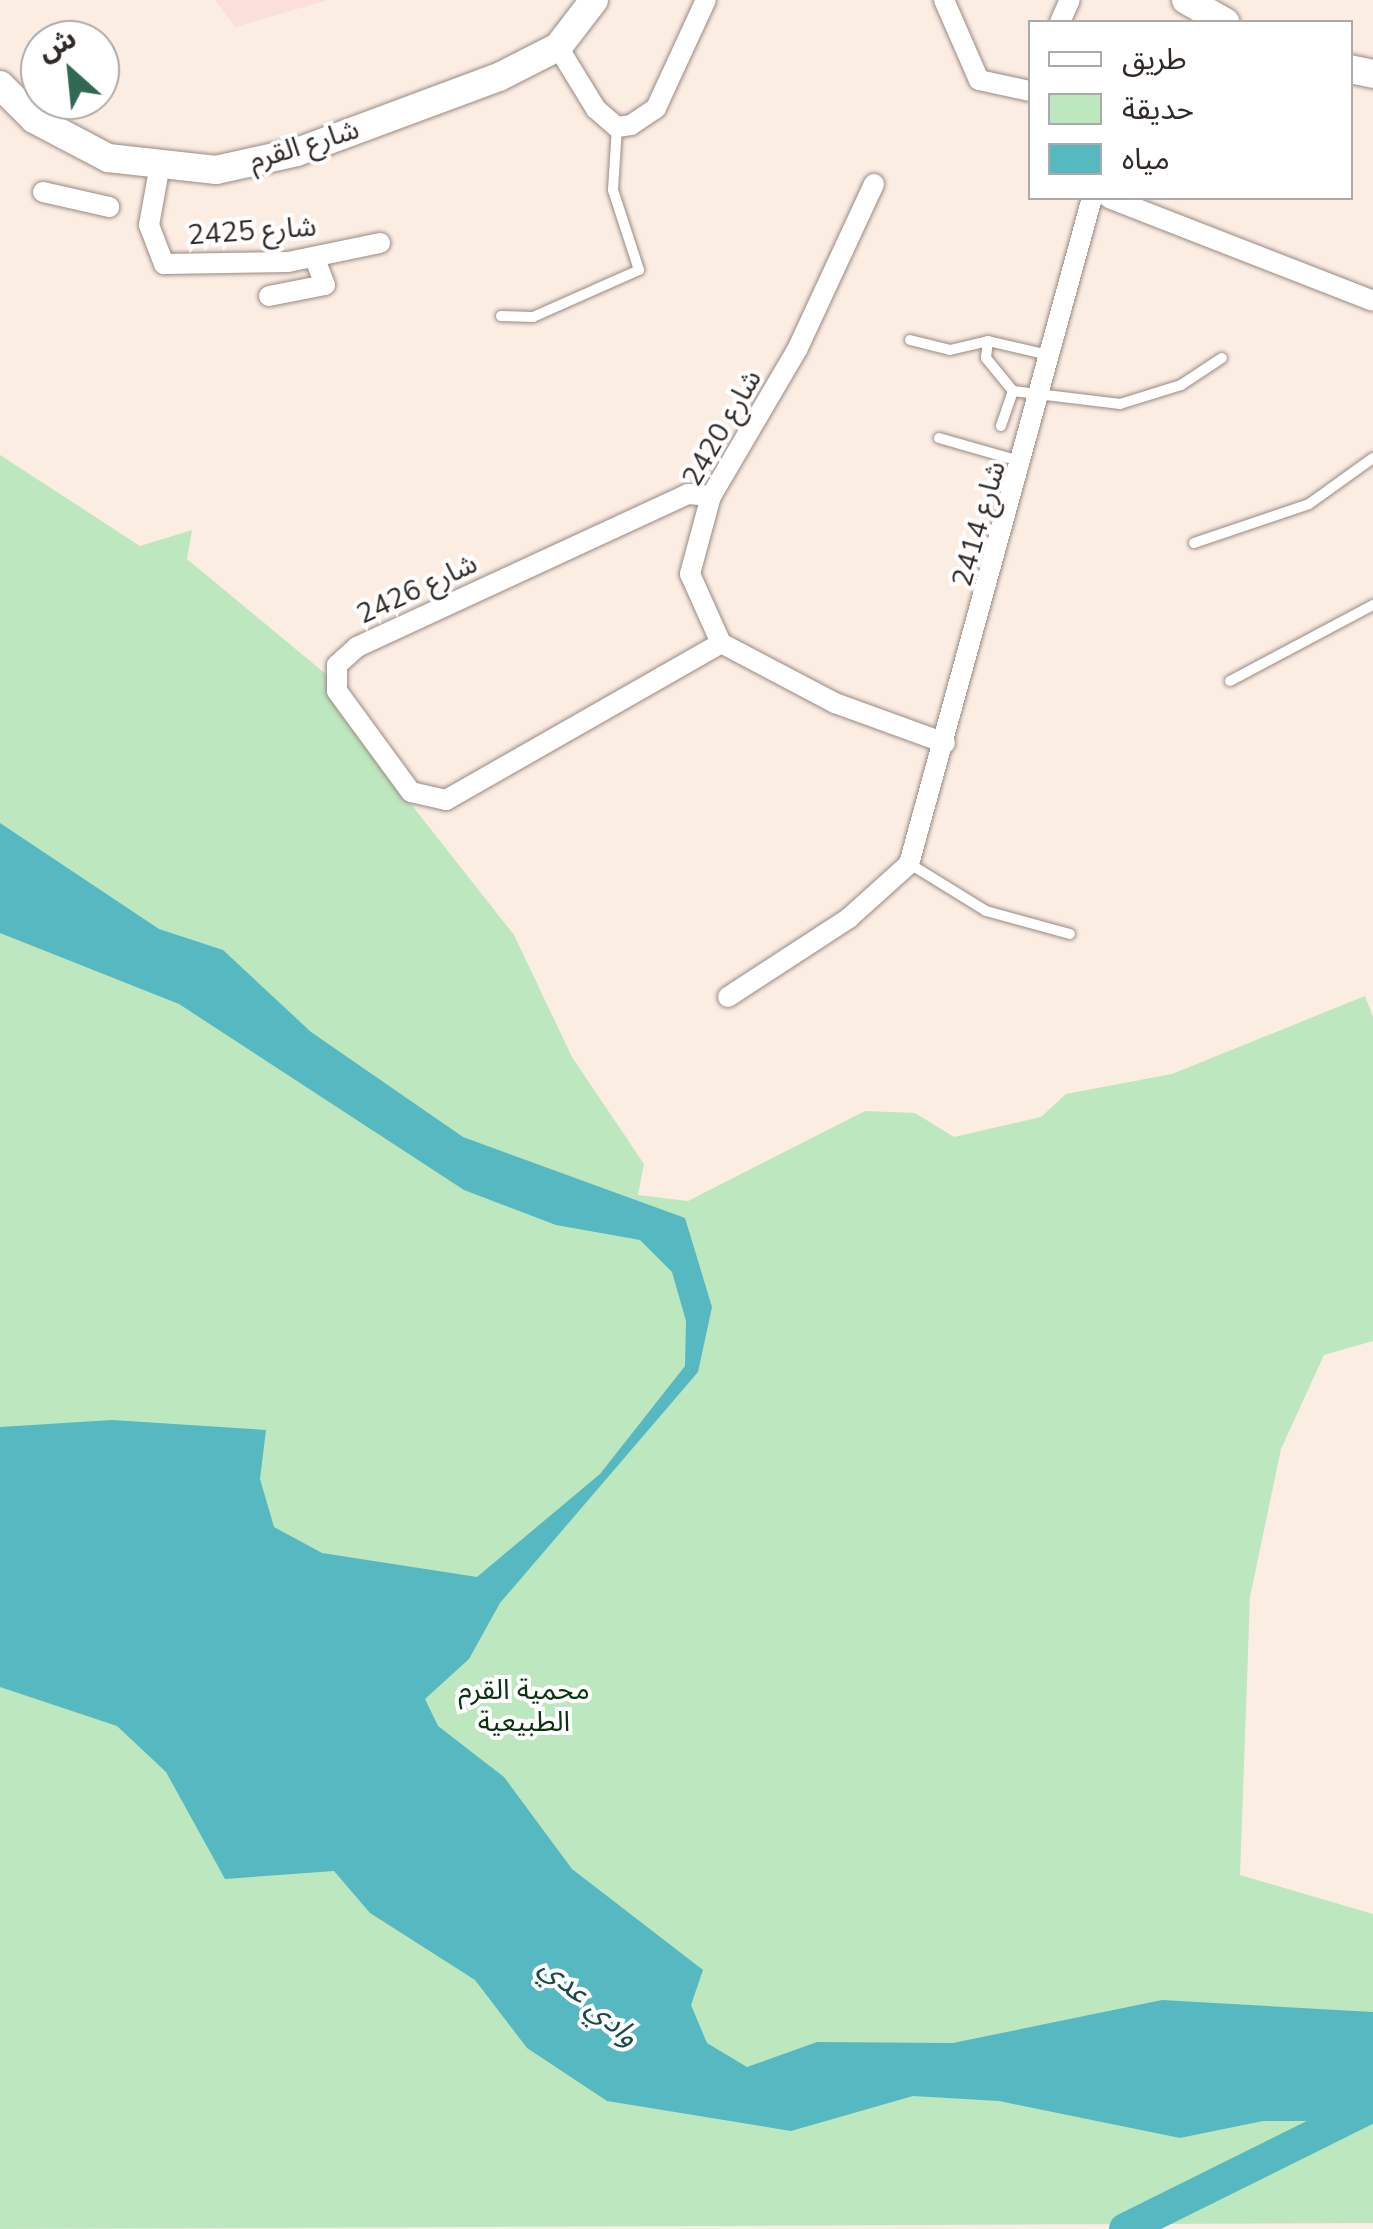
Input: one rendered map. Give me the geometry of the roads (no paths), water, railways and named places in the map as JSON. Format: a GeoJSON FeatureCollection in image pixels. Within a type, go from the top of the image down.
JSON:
{"type":"FeatureCollection","features":[{"type":"Feature","properties":{"kind":"main road"},"geometry":{"type":"LineString","coordinates":[[558,47],[594,0]]}},
{"type":"Feature","properties":{"kind":"main road"},"geometry":{"type":"LineString","coordinates":[[1186,0],[1221,20]]}},
{"type":"Feature","properties":{"kind":"main road","name":"شارع القرم"},"geometry":{"type":"LineString","coordinates":[[0,85],[66,140],[159,170],[216,170],[297,152],[558,47]]}},
{"type":"Feature","properties":{"kind":"street"},"geometry":{"type":"LineString","coordinates":[[558,47],[571,79],[617,127],[656,108],[706,0]]}},
{"type":"Feature","properties":{"kind":"street"},"geometry":{"type":"LineString","coordinates":[[944,0],[978,80],[1028,91]]}},
{"type":"Feature","properties":{"kind":"street","name":"2425 شارع"},"geometry":{"type":"LineString","coordinates":[[159,170],[149,225],[164,264],[314,257],[380,242]]}},
{"type":"Feature","properties":{"kind":"street","name":"2420 شارع"},"geometry":{"type":"LineString","coordinates":[[721,644],[690,574],[711,496],[798,348],[874,184]]}},
{"type":"Feature","properties":{"kind":"street"},"geometry":{"type":"LineString","coordinates":[[43,192],[109,207]]}},
{"type":"Feature","properties":{"kind":"street","name":"2414 شارع"},"geometry":{"type":"LineString","coordinates":[[909,864],[1025,463],[1092,200]]}},
{"type":"Feature","properties":{"kind":"street"},"geometry":{"type":"LineString","coordinates":[[1114,200],[1373,301]]}},
{"type":"Feature","properties":{"kind":"street"},"geometry":{"type":"LineString","coordinates":[[268,296],[325,285],[314,257]]}},
{"type":"Feature","properties":{"kind":"street","name":"2426 شارع"},"geometry":{"type":"LineString","coordinates":[[711,496],[688,494],[357,647],[338,665],[337,691],[411,792],[446,800],[721,644]]}},
{"type":"Feature","properties":{"kind":"street"},"geometry":{"type":"LineString","coordinates":[[721,644],[835,703],[946,743]]}},
{"type":"Feature","properties":{"kind":"street"},"geometry":{"type":"LineString","coordinates":[[728,997],[849,918],[909,864]]}},
{"type":"Feature","properties":{"kind":"lane"},"geometry":{"type":"LineString","coordinates":[[501,316],[533,317],[639,270],[613,190],[617,127]]}},
{"type":"Feature","properties":{"kind":"lane"},"geometry":{"type":"LineString","coordinates":[[910,340],[950,350],[988,342],[1054,356]]}},
{"type":"Feature","properties":{"kind":"lane"},"geometry":{"type":"LineString","coordinates":[[988,342],[986,358],[1013,391],[1042,401],[1120,404],[1181,385],[1222,358]]}},
{"type":"Feature","properties":{"kind":"lane"},"geometry":{"type":"LineString","coordinates":[[1002,426],[1013,391]]}},
{"type":"Feature","properties":{"kind":"lane"},"geometry":{"type":"LineString","coordinates":[[938,438],[1025,463]]}},
{"type":"Feature","properties":{"kind":"lane"},"geometry":{"type":"LineString","coordinates":[[1194,543],[1309,504],[1373,458]]}},
{"type":"Feature","properties":{"kind":"lane"},"geometry":{"type":"LineString","coordinates":[[1230,681],[1373,605]]}},
{"type":"Feature","properties":{"kind":"lane"},"geometry":{"type":"LineString","coordinates":[[909,864],[986,911],[1070,934]]}},
{"type":"Feature","properties":{"kind":"water"},"geometry":{"type":"Polygon","coordinates":[[[0,823],[159,929],[223,950],[311,1032],[463,1137],[685,1218],[712,1307],[698,1372],[500,1603],[469,1659],[425,1699],[438,1726],[504,1777],[572,1869],[703,1970],[691,2005],[707,2043],[747,2067],[817,2042],[953,2043],[1162,2000],[1373,2012],[1373,2121],[1263,2121],[1180,2138],[999,2101],[913,2096],[791,2131],[607,2101],[527,2048],[475,1980],[370,1913],[334,1871],[225,1879],[166,1772],[117,1726],[0,1687],[0,1427],[112,1420],[266,1430],[260,1479],[274,1527],[322,1553],[477,1577],[600,1474],[685,1366],[686,1321],[672,1272],[640,1240],[556,1225],[464,1190],[179,1004],[0,933],[0,823]]]}},
{"type":"Feature","properties":{"kind":"waterway","name":"وادي عدي"},"geometry":{"type":"LineString","coordinates":[[1125,2229],[1373,2106]]}},
{"type":"Feature","properties":{"kind":"park label","name":"محمية القرم الطبيعية"},"geometry":{"type":"Point","coordinates":[524,1706]}}]}
